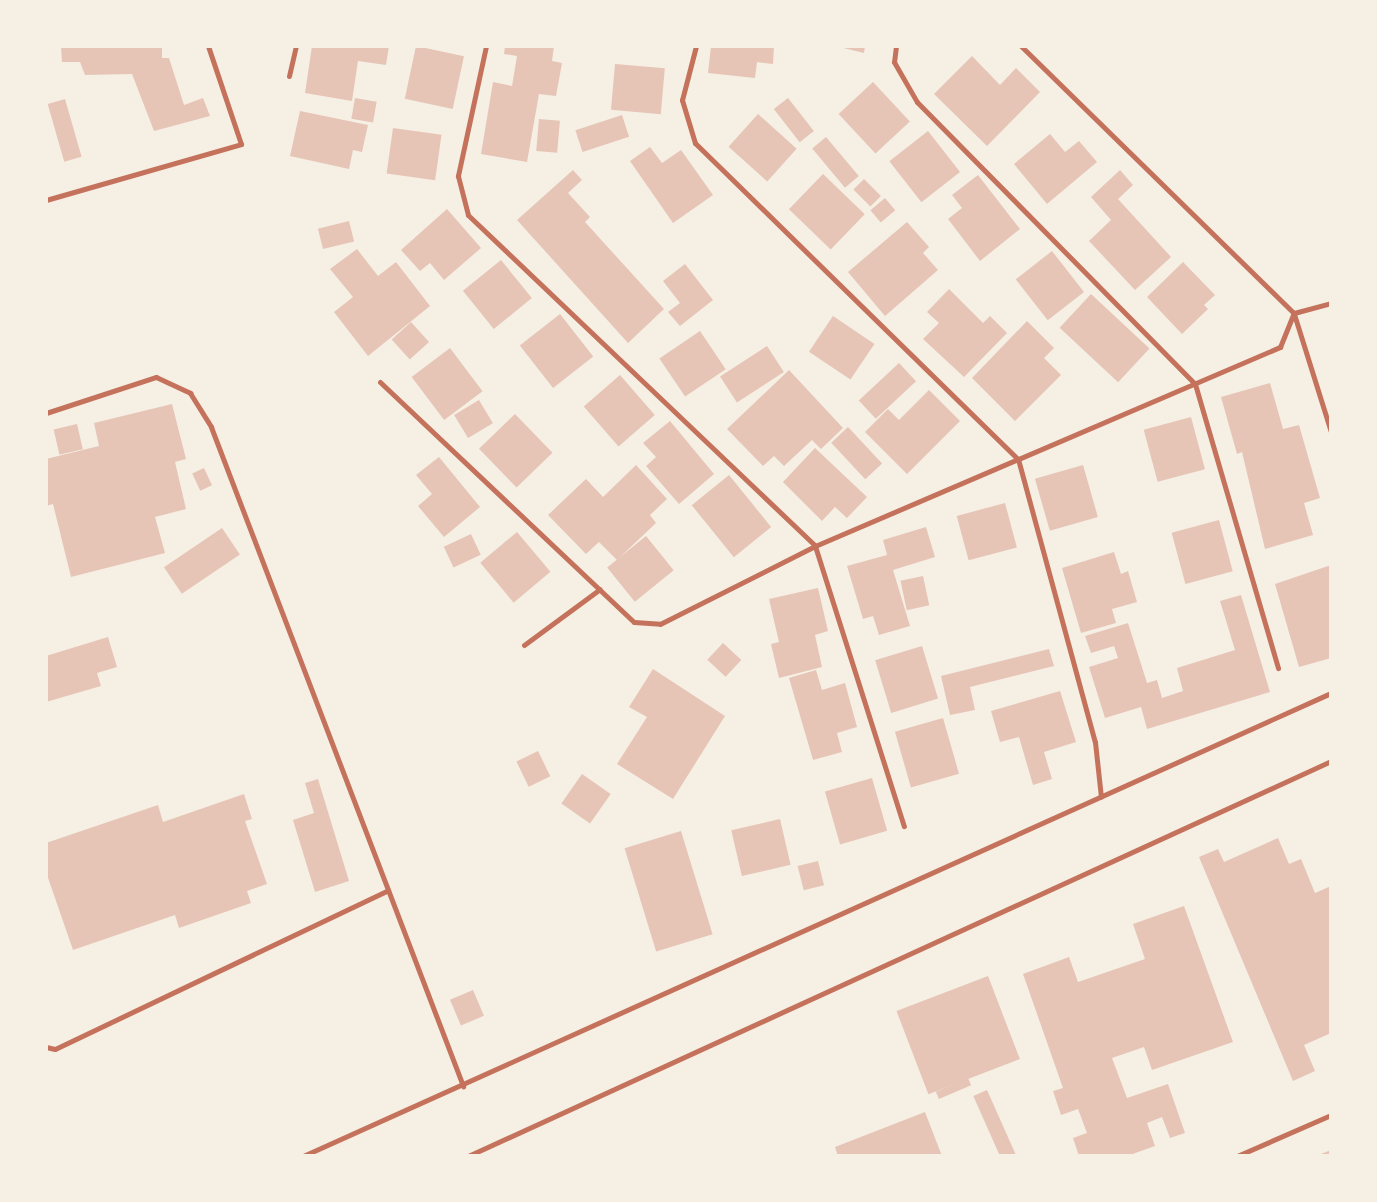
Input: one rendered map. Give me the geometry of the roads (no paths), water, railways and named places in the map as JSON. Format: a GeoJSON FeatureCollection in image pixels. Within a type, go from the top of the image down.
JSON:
{"type":"FeatureCollection","features":[{"type":"Feature","properties":{"kind":"street"},"geometry":{"type":"LineString","coordinates":[[46,200],[241,144],[208,46]]}},
{"type":"Feature","properties":{"kind":"street"},"geometry":{"type":"LineString","coordinates":[[289,76],[296,46]]}},
{"type":"Feature","properties":{"kind":"street"},"geometry":{"type":"LineString","coordinates":[[486,46],[458,176],[468,215],[815,546],[904,826]]}},
{"type":"Feature","properties":{"kind":"street"},"geometry":{"type":"LineString","coordinates":[[696,46],[682,100],[695,143],[1018,459],[1095,742],[1101,797]]}},
{"type":"Feature","properties":{"kind":"street"},"geometry":{"type":"LineString","coordinates":[[896,46],[894,62],[916,102],[1195,384],[1278,668]]}},
{"type":"Feature","properties":{"kind":"street"},"geometry":{"type":"LineString","coordinates":[[1021,46],[1294,314],[1331,432]]}},
{"type":"Feature","properties":{"kind":"street"},"geometry":{"type":"LineString","coordinates":[[1294,314],[1331,303]]}},
{"type":"Feature","properties":{"kind":"street"},"geometry":{"type":"LineString","coordinates":[[380,382],[634,622],[660,624],[815,546],[1280,347],[1294,314]]}},
{"type":"Feature","properties":{"kind":"street"},"geometry":{"type":"LineString","coordinates":[[46,413],[156,377],[190,393],[211,427],[463,1086]]}},
{"type":"Feature","properties":{"kind":"street"},"geometry":{"type":"LineString","coordinates":[[524,645],[600,590]]}},
{"type":"Feature","properties":{"kind":"street"},"geometry":{"type":"LineString","coordinates":[[303,1156],[463,1086],[1331,693]]}},
{"type":"Feature","properties":{"kind":"street"},"geometry":{"type":"LineString","coordinates":[[468,1156],[1331,761]]}},
{"type":"Feature","properties":{"kind":"street"},"geometry":{"type":"LineString","coordinates":[[46,1047],[55,1049],[388,890]]}},
{"type":"Feature","properties":{"kind":"street"},"geometry":{"type":"LineString","coordinates":[[1237,1156],[1331,1115]]}}]}
